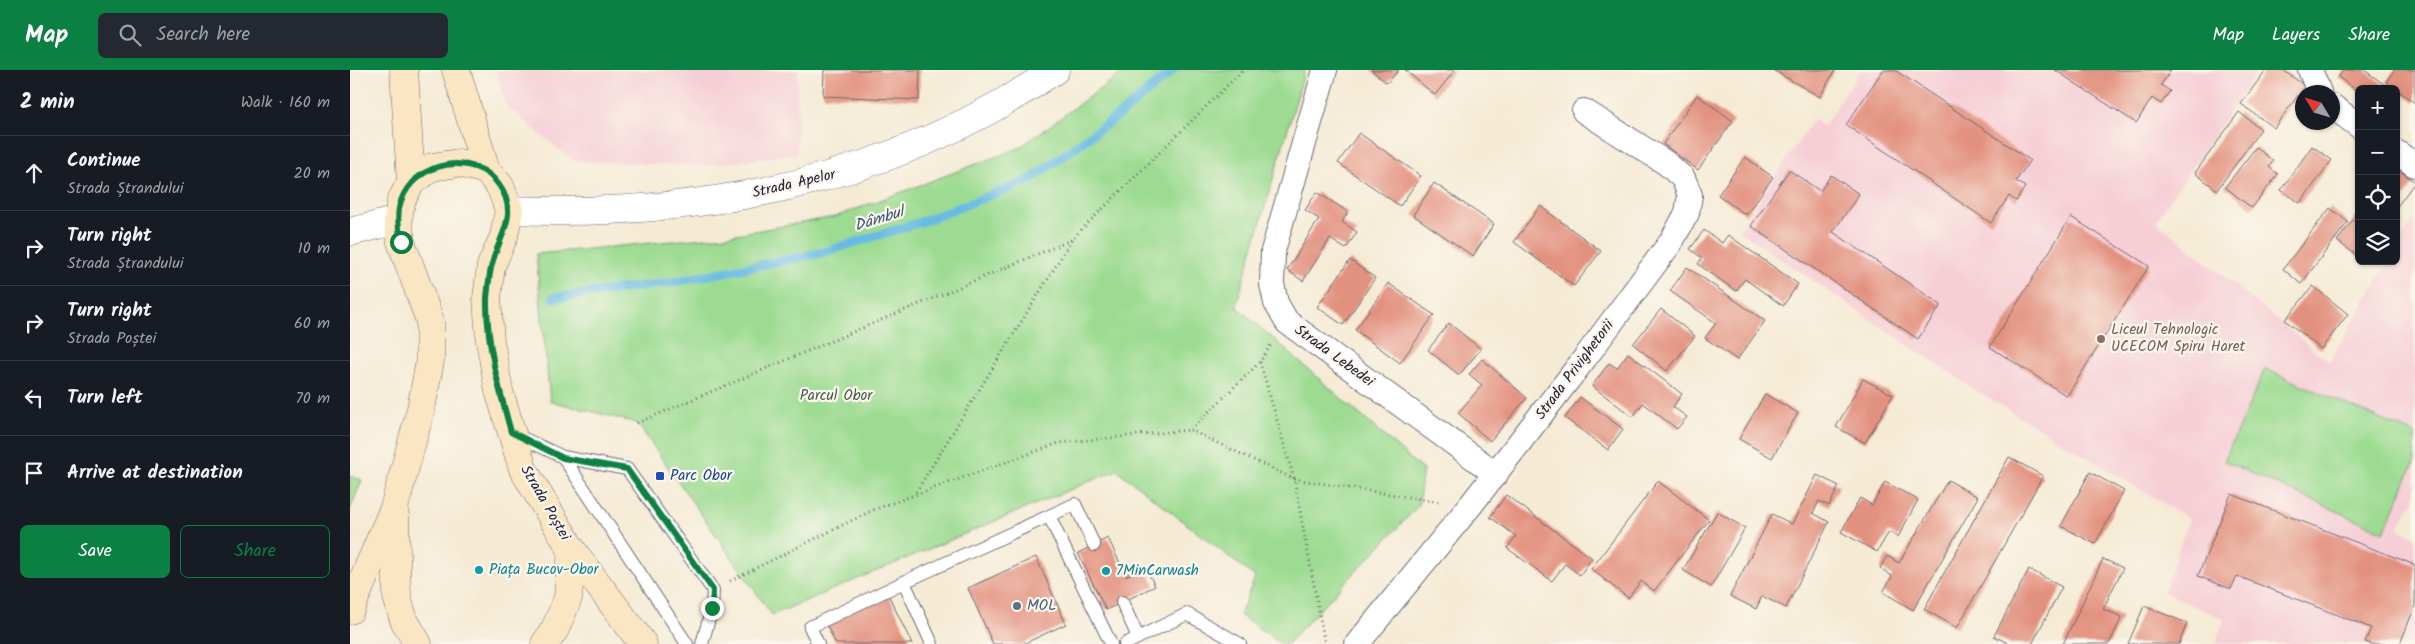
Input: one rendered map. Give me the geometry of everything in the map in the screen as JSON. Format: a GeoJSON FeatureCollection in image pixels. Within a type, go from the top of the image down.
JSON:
{"type":"FeatureCollection","features":[{"type":"Feature","properties":{"kind":"main road"},"geometry":{"type":"LineString","coordinates":[[404,70],[412,182]]}},
{"type":"Feature","properties":{"kind":"main road"},"geometry":{"type":"LineString","coordinates":[[456,70],[486,170],[500,186],[509,210]]}},
{"type":"Feature","properties":{"kind":"main road"},"geometry":{"type":"LineString","coordinates":[[350,610],[394,508],[421,409],[430,361],[430,321],[419,288],[406,261],[398,220],[401,201],[412,182],[432,167],[459,164],[486,170]]}},
{"type":"Feature","properties":{"kind":"main road","name":"Strada Poștei"},"geometry":{"type":"LineString","coordinates":[[509,210],[504,236],[491,266],[487,298],[490,340],[499,391],[511,432],[523,469],[572,550],[643,644]]}},
{"type":"Feature","properties":{"kind":"main road"},"geometry":{"type":"LineString","coordinates":[[394,508],[397,597],[404,620],[418,644]]}},
{"type":"Feature","properties":{"kind":"main road","name":"Strada Poștei"},"geometry":{"type":"LineString","coordinates":[[544,644],[556,630],[568,598],[572,550]]}},
{"type":"Feature","properties":{"kind":"street","name":"Strada Apelor"},"geometry":{"type":"LineString","coordinates":[[509,210],[606,211],[654,208],[731,198],[804,184],[859,168],[940,135],[995,107],[1055,70]]}},
{"type":"Feature","properties":{"kind":"street","name":"Strada Lebedei"},"geometry":{"type":"LineString","coordinates":[[1325,70],[1272,251],[1276,303],[1286,322],[1496,474]]}},
{"type":"Feature","properties":{"kind":"street"},"geometry":{"type":"LineString","coordinates":[[2310,70],[2316,85]]}},
{"type":"Feature","properties":{"kind":"street","name":"Strada Privighetorii"},"geometry":{"type":"LineString","coordinates":[[1357,644],[1496,474],[1671,242],[1687,213],[1690,195],[1683,178],[1666,163],[1584,111]]}},
{"type":"Feature","properties":{"kind":"street"},"geometry":{"type":"LineString","coordinates":[[2340,112],[2355,123]]}},
{"type":"Feature","properties":{"kind":"street"},"geometry":{"type":"LineString","coordinates":[[2400,155],[2415,165]]}},
{"type":"Feature","properties":{"kind":"street"},"geometry":{"type":"LineString","coordinates":[[350,232],[398,220]]}},
{"type":"Feature","properties":{"kind":"lane"},"geometry":{"type":"LineString","coordinates":[[511,432],[563,458],[627,469],[713,590],[712,608],[702,644]]}},
{"type":"Feature","properties":{"kind":"lane"},"geometry":{"type":"LineString","coordinates":[[563,458],[687,644]]}},
{"type":"Feature","properties":{"kind":"lane"},"geometry":{"type":"LineString","coordinates":[[818,644],[810,627],[1074,504],[1094,545]]}},
{"type":"Feature","properties":{"kind":"lane"},"geometry":{"type":"LineString","coordinates":[[1049,516],[1111,644]]}},
{"type":"Feature","properties":{"kind":"lane"},"geometry":{"type":"LineString","coordinates":[[904,582],[932,644]]}},
{"type":"Feature","properties":{"kind":"lane"},"geometry":{"type":"LineString","coordinates":[[1122,602],[1138,637]]}},
{"type":"Feature","properties":{"kind":"lane"},"geometry":{"type":"LineString","coordinates":[[1125,644],[1187,614],[1240,644]]}},
{"type":"Feature","properties":{"kind":"path"},"geometry":{"type":"LineString","coordinates":[[916,493],[1075,236],[1243,70]]}},
{"type":"Feature","properties":{"kind":"path"},"geometry":{"type":"LineString","coordinates":[[637,423],[1075,236]]}},
{"type":"Feature","properties":{"kind":"path"},"geometry":{"type":"LineString","coordinates":[[1190,430],[1260,362],[1286,322]]}},
{"type":"Feature","properties":{"kind":"path"},"geometry":{"type":"LineString","coordinates":[[1260,362],[1294,479],[1325,644]]}},
{"type":"Feature","properties":{"kind":"path"},"geometry":{"type":"LineString","coordinates":[[713,590],[872,510],[1059,443],[1190,430],[1294,479],[1470,506]]}},
{"type":"Feature","properties":{"kind":"shaded area"},"geometry":{"type":"Polygon","coordinates":[[[496,70],[798,70],[797,154],[701,166],[573,161],[506,106],[496,70]]]}},
{"type":"Feature","properties":{"kind":"shaded area","name":"Liceul Tehnologic UCECOM Spiru Haret"},"geometry":{"type":"Polygon","coordinates":[[[1861,70],[2258,70],[2156,221],[2329,362],[2387,265],[2400,265],[2400,241],[2415,217],[2415,499],[2398,528],[2415,537],[2415,644],[2216,644],[2224,619],[2164,592],[2189,519],[1972,388],[1739,231],[1813,120],[1824,126],[1861,70]]]}},
{"type":"Feature","properties":{"kind":"green space","name":"Parcul Obor"},"geometry":{"type":"Polygon","coordinates":[[[1126,70],[1305,70],[1236,306],[1423,470],[1418,506],[1287,644],[1281,644],[1240,615],[1255,577],[1117,470],[772,615],[637,423],[550,401],[536,254],[725,236],[835,217],[1019,148],[1126,70]]]}},
{"type":"Feature","properties":{"kind":"green space"},"geometry":{"type":"Polygon","coordinates":[[[2265,369],[2415,434],[2415,461],[2384,532],[2224,461],[2265,369]]]}},
{"type":"Feature","properties":{"kind":"green space"},"geometry":{"type":"Polygon","coordinates":[[[350,476],[362,480],[350,510],[350,476]]]}},
{"type":"Feature","properties":{"kind":"building"},"geometry":{"type":"Polygon","coordinates":[[[824,70],[920,70],[919,100],[823,96],[824,70]]]}},
{"type":"Feature","properties":{"kind":"building"},"geometry":{"type":"Polygon","coordinates":[[[1371,70],[1399,70],[1387,83],[1371,70]]]}},
{"type":"Feature","properties":{"kind":"building"},"geometry":{"type":"Polygon","coordinates":[[[1405,70],[1455,70],[1435,95],[1405,70]]]}},
{"type":"Feature","properties":{"kind":"building"},"geometry":{"type":"Polygon","coordinates":[[[1773,70],[1835,70],[1820,97],[1773,70]]]}},
{"type":"Feature","properties":{"kind":"building"},"geometry":{"type":"Polygon","coordinates":[[[1883,70],[1895,70],[2030,160],[2016,181],[2025,187],[2016,201],[2009,196],[1991,223],[1846,125],[1883,70]]]}},
{"type":"Feature","properties":{"kind":"building"},"geometry":{"type":"Polygon","coordinates":[[[2055,70],[2171,70],[2161,85],[2170,91],[2161,104],[2152,98],[2136,123],[2055,70]]]}},
{"type":"Feature","properties":{"kind":"building"},"geometry":{"type":"Polygon","coordinates":[[[2266,70],[2283,70],[2304,85],[2295,85],[2295,100],[2274,128],[2241,104],[2266,70]]]}},
{"type":"Feature","properties":{"kind":"building"},"geometry":{"type":"Polygon","coordinates":[[[2344,70],[2364,70],[2385,85],[2355,85],[2355,89],[2338,77],[2344,70]]]}},
{"type":"Feature","properties":{"kind":"building"},"geometry":{"type":"Polygon","coordinates":[[[2394,70],[2415,70],[2415,103],[2400,92],[2400,85],[2390,85],[2386,82],[2394,70]]]}},
{"type":"Feature","properties":{"kind":"building"},"geometry":{"type":"Polygon","coordinates":[[[1697,95],[1733,121],[1698,170],[1663,144],[1697,95]]]}},
{"type":"Feature","properties":{"kind":"building"},"geometry":{"type":"Polygon","coordinates":[[[2239,112],[2261,129],[2217,190],[2195,173],[2239,112]]]}},
{"type":"Feature","properties":{"kind":"building"},"geometry":{"type":"Polygon","coordinates":[[[1359,133],[1421,176],[1400,206],[1338,163],[1359,133]]]}},
{"type":"Feature","properties":{"kind":"building"},"geometry":{"type":"Polygon","coordinates":[[[2312,146],[2332,160],[2300,203],[2281,190],[2312,146]]]}},
{"type":"Feature","properties":{"kind":"building"},"geometry":{"type":"Polygon","coordinates":[[[2256,147],[2273,161],[2269,167],[2278,174],[2252,208],[2225,187],[2256,147]]]}},
{"type":"Feature","properties":{"kind":"building"},"geometry":{"type":"Polygon","coordinates":[[[1745,157],[1773,177],[1746,215],[1718,195],[1745,157]]]}},
{"type":"Feature","properties":{"kind":"building"},"geometry":{"type":"Polygon","coordinates":[[[1789,170],[1820,191],[1831,175],[1859,194],[1833,232],[1941,305],[1918,339],[1751,226],[1789,170]]]}},
{"type":"Feature","properties":{"kind":"building"},"geometry":{"type":"Polygon","coordinates":[[[2400,171],[2415,182],[2400,203],[2400,171]]]}},
{"type":"Feature","properties":{"kind":"building"},"geometry":{"type":"Polygon","coordinates":[[[1434,183],[1494,224],[1473,256],[1413,215],[1434,183]]]}},
{"type":"Feature","properties":{"kind":"building"},"geometry":{"type":"Polygon","coordinates":[[[1317,192],[1348,212],[1342,222],[1357,232],[1346,249],[1330,239],[1303,281],[1287,270],[1319,219],[1305,210],[1317,192]]]}},
{"type":"Feature","properties":{"kind":"building"},"geometry":{"type":"Polygon","coordinates":[[[1540,206],[1601,251],[1574,286],[1514,242],[1540,206]]]}},
{"type":"Feature","properties":{"kind":"building"},"geometry":{"type":"Polygon","coordinates":[[[2330,208],[2348,222],[2301,284],[2283,269],[2330,208]]]}},
{"type":"Feature","properties":{"kind":"building"},"geometry":{"type":"Polygon","coordinates":[[[2071,217],[2149,266],[2067,396],[1990,347],[2071,217]]]}},
{"type":"Feature","properties":{"kind":"building"},"geometry":{"type":"Polygon","coordinates":[[[2355,217],[2355,254],[2337,241],[2355,217]]]}},
{"type":"Feature","properties":{"kind":"building"},"geometry":{"type":"Polygon","coordinates":[[[1704,230],[1722,243],[1728,235],[1798,284],[1783,306],[1745,279],[1736,291],[1698,264],[1702,258],[1690,249],[1704,230]]]}},
{"type":"Feature","properties":{"kind":"building"},"geometry":{"type":"Polygon","coordinates":[[[1350,260],[1375,278],[1343,325],[1317,307],[1350,260]]]}},
{"type":"Feature","properties":{"kind":"building"},"geometry":{"type":"Polygon","coordinates":[[[1687,267],[1765,321],[1737,360],[1705,338],[1716,323],[1670,291],[1687,267]]]}},
{"type":"Feature","properties":{"kind":"building"},"geometry":{"type":"Polygon","coordinates":[[[1388,283],[1434,315],[1400,363],[1355,330],[1388,283]]]}},
{"type":"Feature","properties":{"kind":"building"},"geometry":{"type":"Polygon","coordinates":[[[2313,286],[2348,314],[2321,349],[2285,320],[2313,286]]]}},
{"type":"Feature","properties":{"kind":"building"},"geometry":{"type":"Polygon","coordinates":[[[1661,309],[1695,336],[1667,371],[1633,344],[1661,309]]]}},
{"type":"Feature","properties":{"kind":"building"},"geometry":{"type":"Polygon","coordinates":[[[1449,323],[1481,349],[1459,375],[1428,350],[1449,323]]]}},
{"type":"Feature","properties":{"kind":"building"},"geometry":{"type":"Polygon","coordinates":[[[1628,353],[1682,394],[1673,407],[1687,417],[1677,429],[1643,403],[1633,417],[1592,386],[1609,363],[1617,368],[1628,353]]]}},
{"type":"Feature","properties":{"kind":"building"},"geometry":{"type":"Polygon","coordinates":[[[1482,359],[1527,398],[1490,441],[1458,413],[1482,385],[1469,374],[1482,359]]]}},
{"type":"Feature","properties":{"kind":"building"},"geometry":{"type":"Polygon","coordinates":[[[1863,379],[1893,395],[1865,443],[1836,427],[1863,379]]]}},
{"type":"Feature","properties":{"kind":"building"},"geometry":{"type":"Polygon","coordinates":[[[1765,394],[1798,413],[1772,458],[1739,439],[1765,394]]]}},
{"type":"Feature","properties":{"kind":"building"},"geometry":{"type":"Polygon","coordinates":[[[1580,397],[1623,429],[1608,450],[1565,418],[1580,397]]]}},
{"type":"Feature","properties":{"kind":"building"},"geometry":{"type":"Polygon","coordinates":[[[2009,457],[2043,476],[1957,628],[1924,609],[2009,457]]]}},
{"type":"Feature","properties":{"kind":"building"},"geometry":{"type":"Polygon","coordinates":[[[2090,472],[2124,491],[2095,544],[2061,526],[2090,472]]]}},
{"type":"Feature","properties":{"kind":"building"},"geometry":{"type":"Polygon","coordinates":[[[1817,475],[1839,486],[1829,506],[1819,501],[1813,513],[1829,522],[1786,608],[1762,596],[1756,609],[1730,596],[1772,514],[1792,524],[1817,475]]]}},
{"type":"Feature","properties":{"kind":"building"},"geometry":{"type":"Polygon","coordinates":[[[1948,480],[1978,497],[1913,610],[1883,592],[1892,576],[1880,568],[1887,556],[1899,563],[1948,480]]]}},
{"type":"Feature","properties":{"kind":"building"},"geometry":{"type":"Polygon","coordinates":[[[1658,481],[1709,520],[1654,591],[1641,581],[1628,598],[1591,569],[1658,481]]]}},
{"type":"Feature","properties":{"kind":"building"},"geometry":{"type":"Polygon","coordinates":[[[1885,482],[1918,500],[1898,537],[1889,532],[1877,552],[1841,532],[1860,498],[1872,505],[1885,482]]]}},
{"type":"Feature","properties":{"kind":"building"},"geometry":{"type":"Polygon","coordinates":[[[2231,494],[2415,565],[2415,606],[2400,644],[2371,644],[2365,642],[2371,628],[2237,576],[2231,589],[2198,576],[2231,494]]]}},
{"type":"Feature","properties":{"kind":"building"},"geometry":{"type":"Polygon","coordinates":[[[1506,495],[1592,558],[1580,575],[1565,564],[1552,581],[1507,548],[1516,536],[1490,517],[1506,495]]]}},
{"type":"Feature","properties":{"kind":"building"},"geometry":{"type":"Polygon","coordinates":[[[1717,512],[1745,528],[1711,587],[1683,570],[1717,512]]]}},
{"type":"Feature","properties":{"kind":"building","name":"7MinCarwash"},"geometry":{"type":"Polygon","coordinates":[[[1108,538],[1126,576],[1145,566],[1155,586],[1106,610],[1078,553],[1108,538]]]}},
{"type":"Feature","properties":{"kind":"building","name":"MOL"},"geometry":{"type":"Polygon","coordinates":[[[1036,557],[1066,624],[1023,644],[993,644],[968,588],[1036,557]]]}},
{"type":"Feature","properties":{"kind":"building"},"geometry":{"type":"Polygon","coordinates":[[[2103,559],[2123,568],[2103,609],[2122,617],[2109,644],[2063,644],[2103,559]]]}},
{"type":"Feature","properties":{"kind":"building"},"geometry":{"type":"Polygon","coordinates":[[[2029,569],[2062,587],[2032,644],[2010,644],[1994,636],[2029,569]]]}},
{"type":"Feature","properties":{"kind":"building"},"geometry":{"type":"Polygon","coordinates":[[[885,588],[912,644],[836,644],[823,618],[885,588]]]}},
{"type":"Feature","properties":{"kind":"building"},"geometry":{"type":"Polygon","coordinates":[[[2144,606],[2187,623],[2179,644],[2128,644],[2144,606]]]}},
{"type":"Feature","properties":{"kind":"waterway","name":"Dâmbul"},"geometry":{"type":"LineString","coordinates":[[553,298],[668,283],[821,253],[924,221],[1030,180],[1126,110],[1173,70]]}},
{"type":"Feature","properties":{"kind":"place","name":"Liceul Tehnologic UCECOM Spiru Haret"},"geometry":{"type":"Point","coordinates":[2101,339]}},
{"type":"Feature","properties":{"kind":"place","name":"Parc Obor"},"geometry":{"type":"Point","coordinates":[660,476]}},
{"type":"Feature","properties":{"kind":"place","name":"Piața Bucov-Obor"},"geometry":{"type":"Point","coordinates":[479,570]}},
{"type":"Feature","properties":{"kind":"place","name":"7MinCarwash"},"geometry":{"type":"Point","coordinates":[1106,571]}},
{"type":"Feature","properties":{"kind":"place","name":"MOL"},"geometry":{"type":"Point","coordinates":[1017,606]}},
{"type":"Feature","properties":{"kind":"route"},"geometry":{"type":"LineString","coordinates":[[401,242],[398,220],[401,201],[412,182],[432,167],[459,164],[486,170],[500,186],[509,210],[504,236],[491,266],[487,298],[490,340],[499,391],[511,432],[563,458],[627,469],[713,590],[712,608]]}}]}
